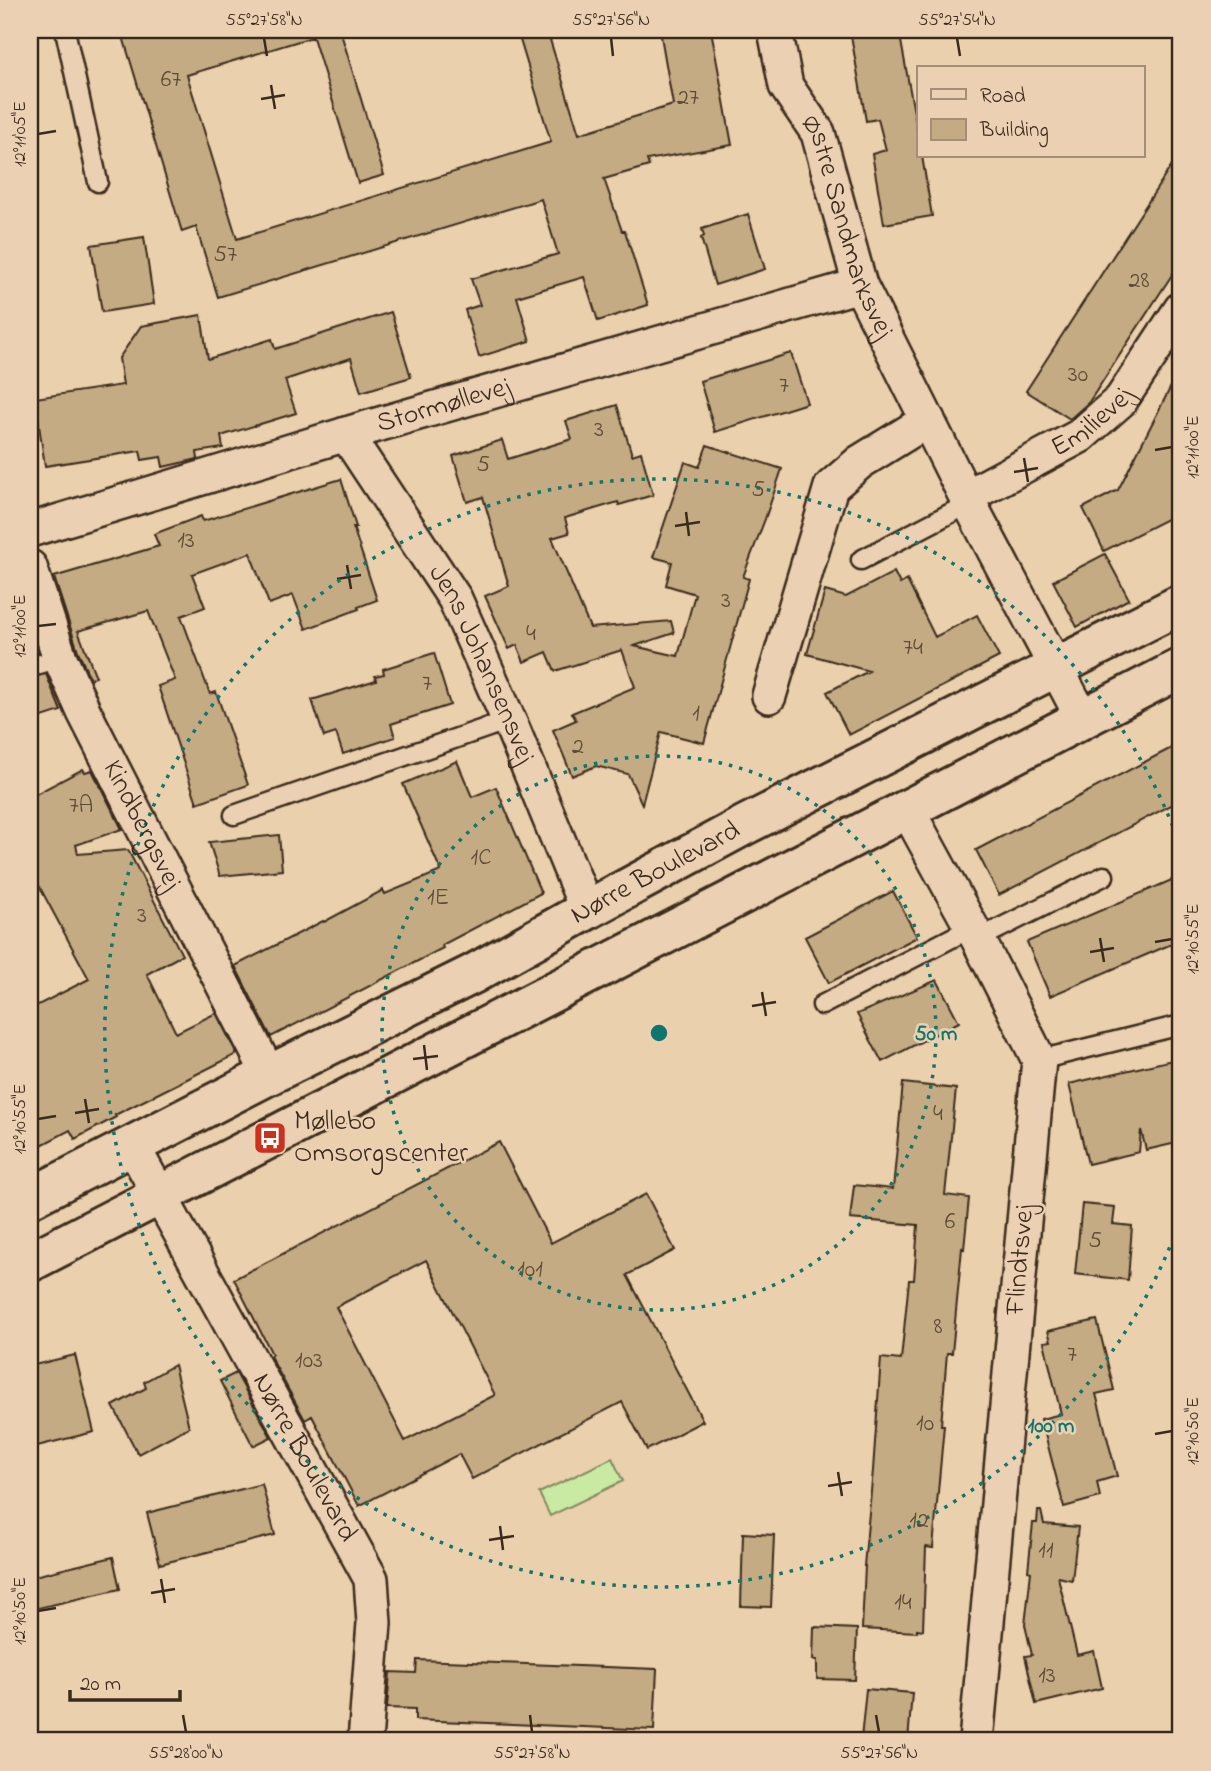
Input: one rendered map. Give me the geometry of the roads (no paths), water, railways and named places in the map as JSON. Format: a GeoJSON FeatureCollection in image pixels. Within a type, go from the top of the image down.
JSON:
{"type":"FeatureCollection","features":[{"type":"Feature","properties":{"kind":"street","name":"Østre Sandmarksvej"},"geometry":{"type":"LineString","coordinates":[[775,30],[786,86],[818,133],[860,285],[968,500],[1083,719]]}},
{"type":"Feature","properties":{"kind":"street","name":"Stormøllevej"},"geometry":{"type":"LineString","coordinates":[[30,530],[346,434],[860,285]]}},
{"type":"Feature","properties":{"kind":"street","name":"Emilievej"},"geometry":{"type":"LineString","coordinates":[[968,500],[1080,436],[1121,400],[1181,309]]}},
{"type":"Feature","properties":{"kind":"street"},"geometry":{"type":"LineString","coordinates":[[769,696],[831,487],[860,462],[928,420]]}},
{"type":"Feature","properties":{"kind":"street","name":"Jens Johansensvej"},"geometry":{"type":"LineString","coordinates":[[346,434],[455,599],[509,720],[587,910]]}},
{"type":"Feature","properties":{"kind":"street","name":"Kindbergsvej"},"geometry":{"type":"LineString","coordinates":[[30,567],[45,663],[84,712],[269,1075]]}},
{"type":"Feature","properties":{"kind":"street","name":"Nørre Boulevard"},"geometry":{"type":"LineString","coordinates":[[30,1198],[473,974],[745,825],[1181,604]]}},
{"type":"Feature","properties":{"kind":"street","name":"Nørre Boulevard"},"geometry":{"type":"LineString","coordinates":[[30,1262],[1181,668]]}},
{"type":"Feature","properties":{"kind":"street"},"geometry":{"type":"LineString","coordinates":[[907,810],[1039,1060]]}},
{"type":"Feature","properties":{"kind":"street","name":"Flindtsvej"},"geometry":{"type":"LineString","coordinates":[[976,1741],[1039,1060]]}},
{"type":"Feature","properties":{"kind":"street","name":"Nørre Boulevard"},"geometry":{"type":"LineString","coordinates":[[132,1145],[371,1579],[373,1623],[365,1741]]}},
{"type":"Feature","properties":{"kind":"lane"},"geometry":{"type":"LineString","coordinates":[[65,30],[98,182]]}},
{"type":"Feature","properties":{"kind":"lane"},"geometry":{"type":"LineString","coordinates":[[861,560],[968,500]]}},
{"type":"Feature","properties":{"kind":"lane"},"geometry":{"type":"LineString","coordinates":[[234,815],[509,720]]}},
{"type":"Feature","properties":{"kind":"lane"},"geometry":{"type":"LineString","coordinates":[[822,1005],[974,933],[1104,876]]}},
{"type":"Feature","properties":{"kind":"lane"},"geometry":{"type":"LineString","coordinates":[[1039,1060],[1181,1025]]}},
{"type":"Feature","properties":{"kind":"place","name":"Møllebo Omsorgscenter"},"geometry":{"type":"Point","coordinates":[270,1138]}}]}
